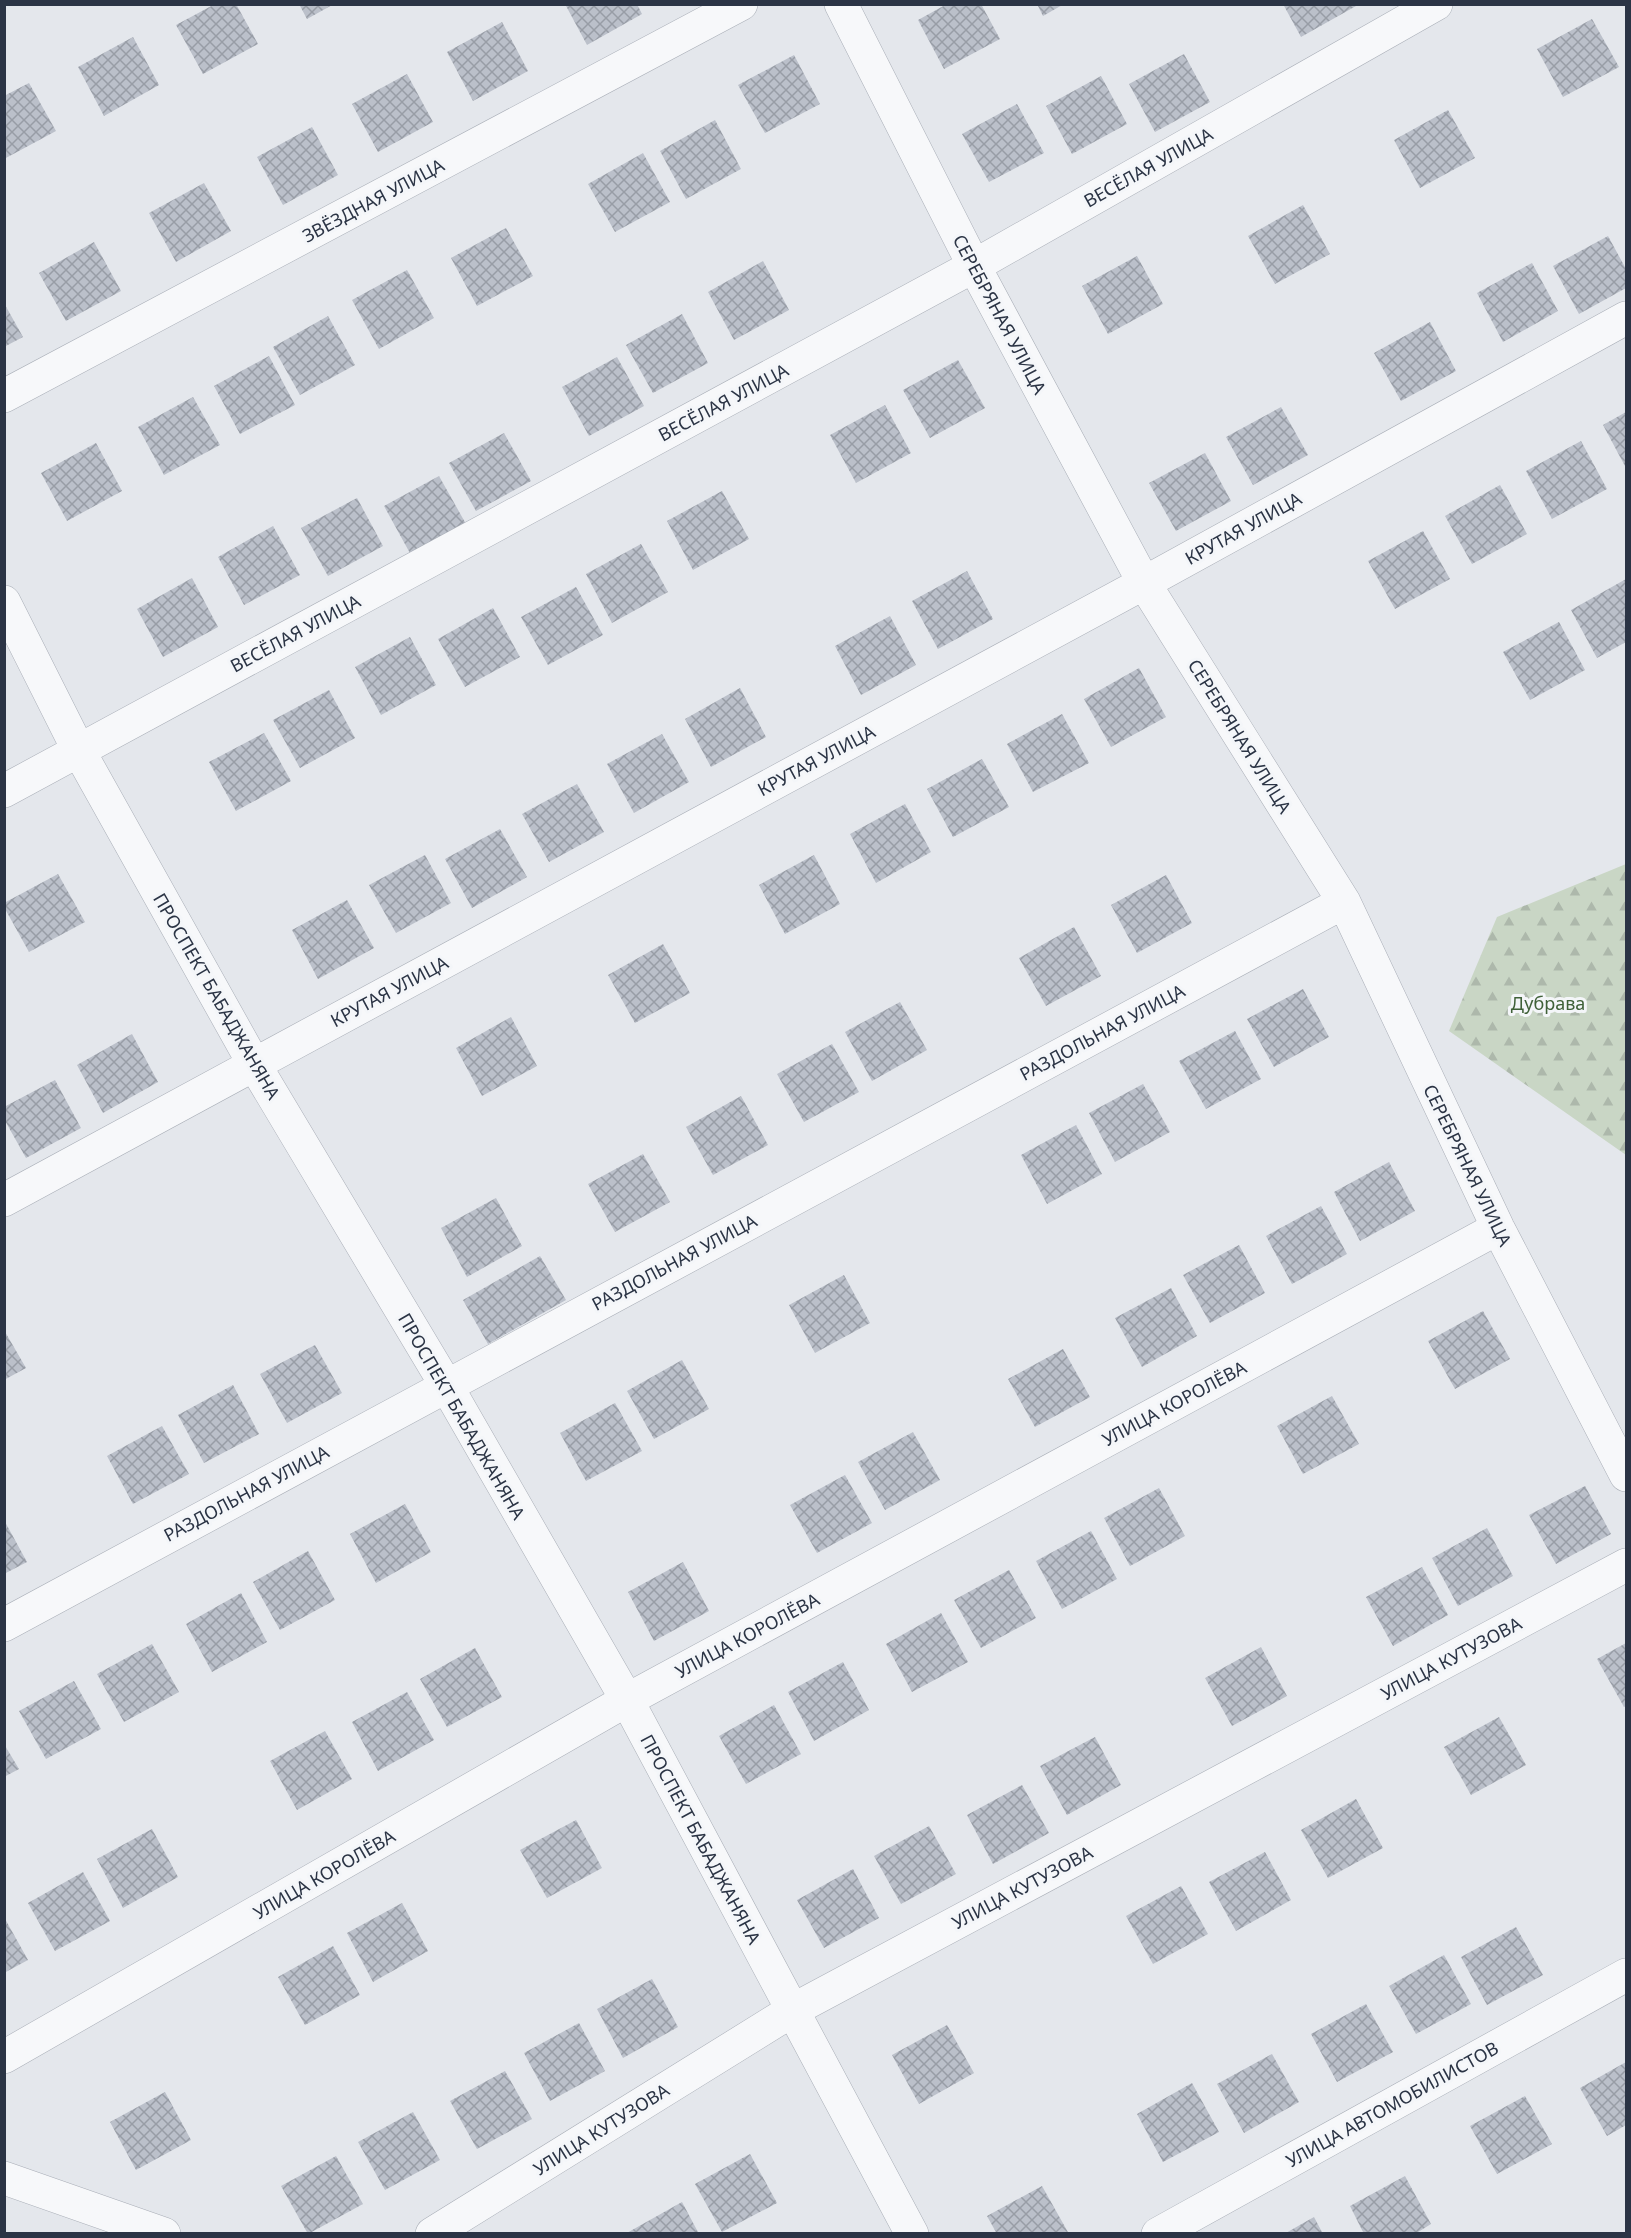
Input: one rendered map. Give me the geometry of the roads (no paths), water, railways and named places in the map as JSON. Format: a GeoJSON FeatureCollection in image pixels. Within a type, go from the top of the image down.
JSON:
{"type":"FeatureCollection","features":[{"type":"Feature","properties":{"kind":"street","name":"ЗВЁЗДНАЯ УЛИЦА"},"geometry":{"type":"LineString","coordinates":[[4,396],[741,4]]}},
{"type":"Feature","properties":{"kind":"street","name":"СЕРЕБРЯНАЯ УЛИЦА"},"geometry":{"type":"LineString","coordinates":[[841,4],[974,266],[1144,583],[1344,902],[1498,1228],[1626,1475]]}},
{"type":"Feature","properties":{"kind":"street","name":"ВЕСЁЛАЯ УЛИЦА"},"geometry":{"type":"LineString","coordinates":[[4,791],[974,266],[1436,4]]}},
{"type":"Feature","properties":{"kind":"street","name":"КРУТАЯ УЛИЦА"},"geometry":{"type":"LineString","coordinates":[[4,1200],[1144,583],[1626,318]]}},
{"type":"Feature","properties":{"kind":"street","name":"ПРОСПЕКТ БАБАДЖАНЯНА"},"geometry":{"type":"LineString","coordinates":[[4,602],[78,751],[254,1064],[446,1385],[627,1700],[912,2234]]}},
{"type":"Feature","properties":{"kind":"street","name":"РАЗДОЛЬНАЯ УЛИЦА"},"geometry":{"type":"LineString","coordinates":[[4,1624],[1344,902]]}},
{"type":"Feature","properties":{"kind":"street","name":"УЛИЦА КОРОЛЁВА"},"geometry":{"type":"LineString","coordinates":[[4,2057],[627,1700],[1498,1228]]}},
{"type":"Feature","properties":{"kind":"street","name":"УЛИЦА КУТУЗОВА"},"geometry":{"type":"LineString","coordinates":[[432,2234],[793,2010],[1626,1565]]}},
{"type":"Feature","properties":{"kind":"street","name":"УЛИЦА АВТОМОБИЛИСТОВ"},"geometry":{"type":"LineString","coordinates":[[1158,2234],[1626,1975]]}},
{"type":"Feature","properties":{"kind":"street"},"geometry":{"type":"LineString","coordinates":[[4,2178],[164,2234]]}},
{"type":"Feature","properties":{"kind":"park label","name":"Дубрава"},"geometry":{"type":"Point","coordinates":[1548,1003]}}]}
